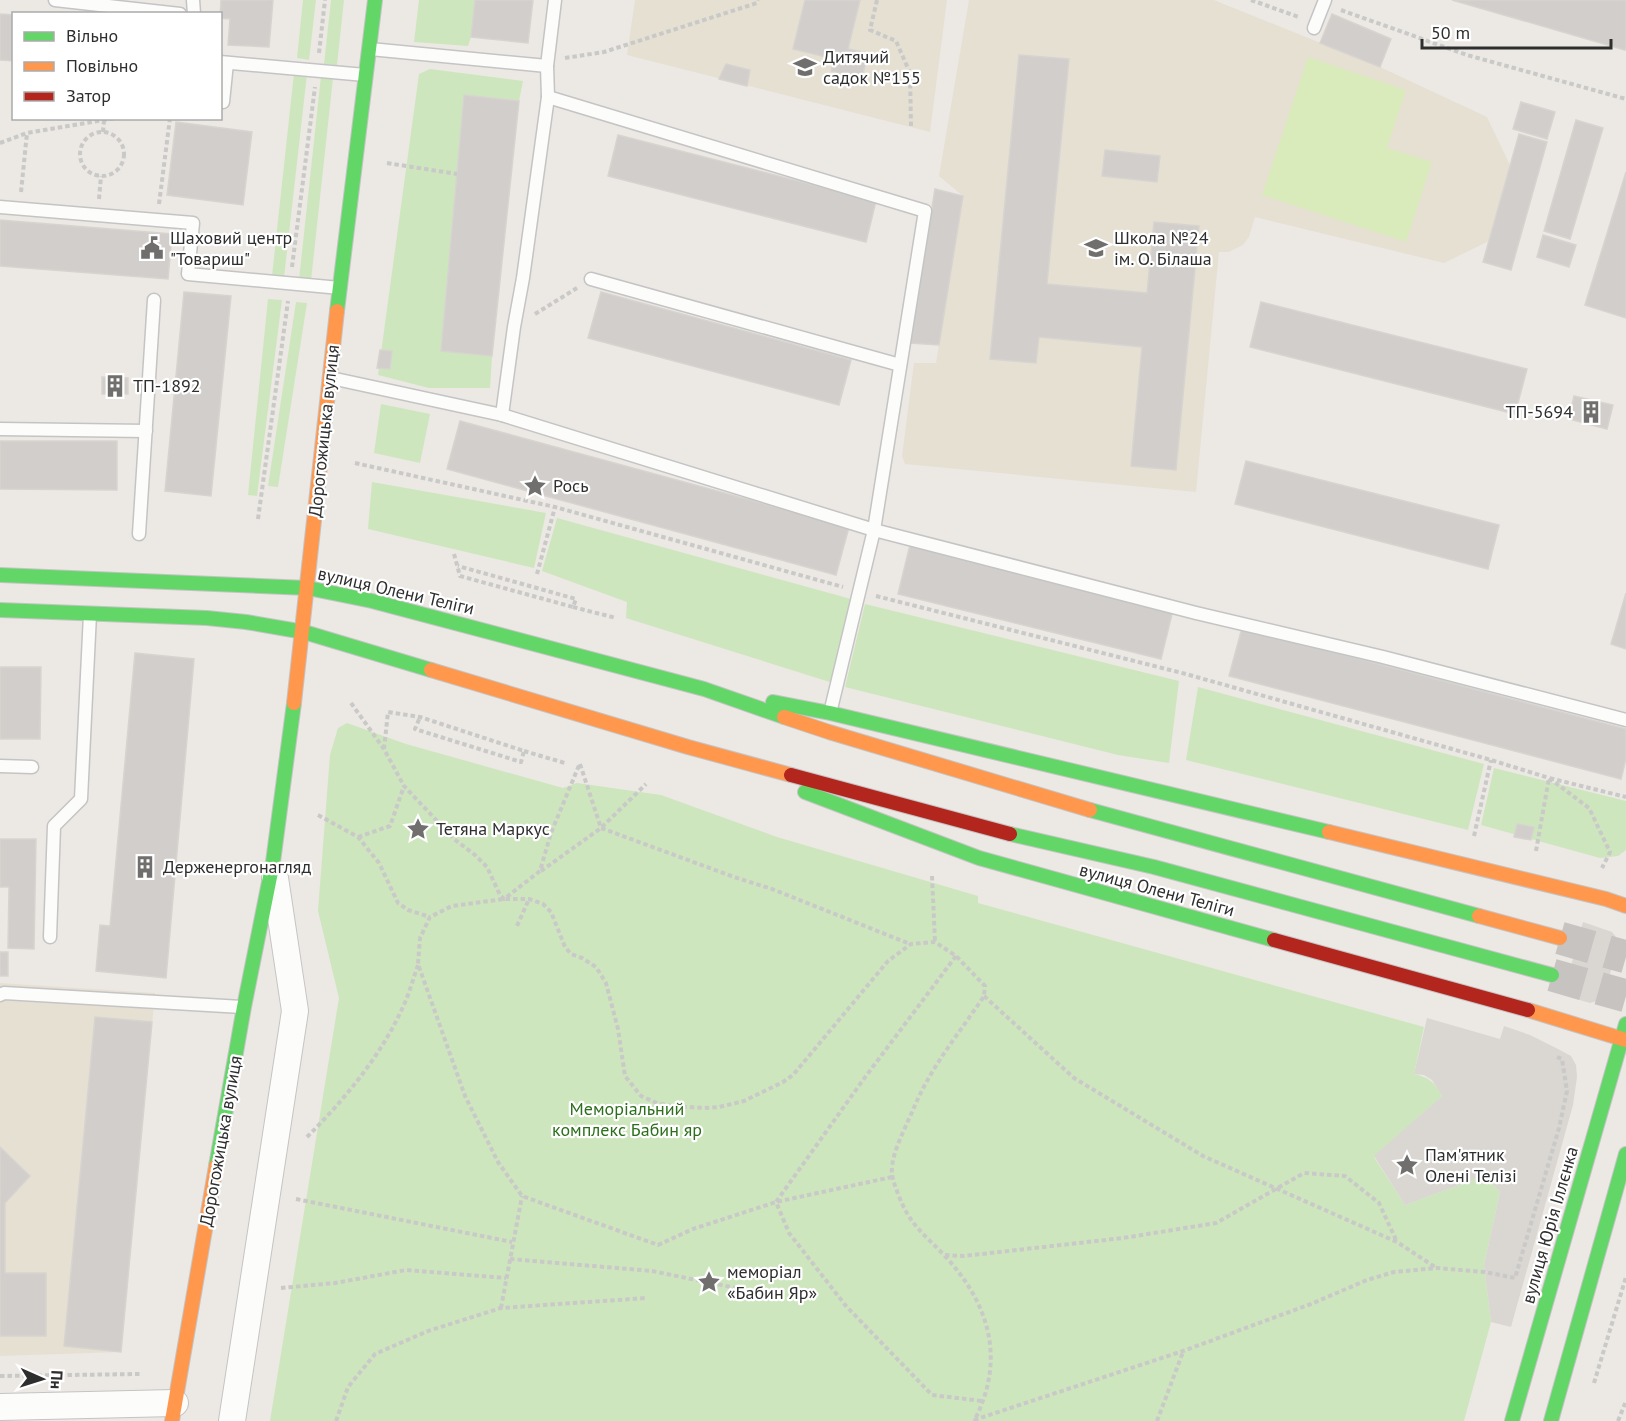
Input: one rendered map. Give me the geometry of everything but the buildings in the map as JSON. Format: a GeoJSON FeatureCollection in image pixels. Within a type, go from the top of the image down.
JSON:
{"type":"FeatureCollection","features":[{"type":"Feature","properties":{"kind":"main road","name":"Дорогожицька вулиця"},"geometry":{"type":"LineString","coordinates":[[173,1412],[243,1007],[273,862],[304,632],[340,288],[375,0]]}},
{"type":"Feature","properties":{"kind":"main road","name":"вулиця Олени Теліги"},"geometry":{"type":"LineString","coordinates":[[0,576],[308,588],[372,601],[704,689],[830,713],[1169,793],[1606,899],[1626,906]]}},
{"type":"Feature","properties":{"kind":"main road","name":"вулиця Олени Теліги"},"geometry":{"type":"LineString","coordinates":[[0,610],[246,621],[304,632],[688,747],[985,828],[1154,867],[1552,975]]}},
{"type":"Feature","properties":{"kind":"main road","name":"вулиця Олени Теліги"},"geometry":{"type":"LineString","coordinates":[[704,689],[829,732],[1091,810],[1560,938]]}},
{"type":"Feature","properties":{"kind":"main road","name":"вулиця Олени Теліги"},"geometry":{"type":"LineString","coordinates":[[688,747],[979,858],[1569,1021],[1624,1039]]}},
{"type":"Feature","properties":{"kind":"main road","name":"вулиця Юрія Іллєнка"},"geometry":{"type":"LineString","coordinates":[[1512,1421],[1624,1039],[1626,1024]]}},
{"type":"Feature","properties":{"kind":"main road"},"geometry":{"type":"LineString","coordinates":[[1551,1421],[1626,1154]]}},
{"type":"Feature","properties":{"kind":"street","name":"Дорогожицька вулиця"},"geometry":{"type":"LineString","coordinates":[[232,1421],[295,1011],[273,862]]}},
{"type":"Feature","properties":{"kind":"street"},"geometry":{"type":"LineString","coordinates":[[0,1407],[173,1412]]}},
{"type":"Feature","properties":{"kind":"lane"},"geometry":{"type":"LineString","coordinates":[[55,0],[162,12]]}},
{"type":"Feature","properties":{"kind":"lane"},"geometry":{"type":"LineString","coordinates":[[502,415],[548,97],[547,63],[555,0]]}},
{"type":"Feature","properties":{"kind":"lane"},"geometry":{"type":"LineString","coordinates":[[1314,28],[1325,0]]}},
{"type":"Feature","properties":{"kind":"lane"},"geometry":{"type":"LineString","coordinates":[[369,49],[547,63]]}},
{"type":"Feature","properties":{"kind":"lane"},"geometry":{"type":"LineString","coordinates":[[223,102],[224,62],[366,75]]}},
{"type":"Feature","properties":{"kind":"lane"},"geometry":{"type":"LineString","coordinates":[[548,97],[925,211],[874,530],[830,713]]}},
{"type":"Feature","properties":{"kind":"lane"},"geometry":{"type":"LineString","coordinates":[[0,207],[193,223],[188,274],[340,288]]}},
{"type":"Feature","properties":{"kind":"lane"},"geometry":{"type":"LineString","coordinates":[[591,279],[900,365]]}},
{"type":"Feature","properties":{"kind":"lane"},"geometry":{"type":"LineString","coordinates":[[139,534],[154,300]]}},
{"type":"Feature","properties":{"kind":"lane"},"geometry":{"type":"LineString","coordinates":[[330,378],[502,415],[874,530],[1626,720]]}},
{"type":"Feature","properties":{"kind":"lane"},"geometry":{"type":"LineString","coordinates":[[0,429],[146,431]]}},
{"type":"Feature","properties":{"kind":"lane"},"geometry":{"type":"LineString","coordinates":[[50,937],[54,826],[81,800],[90,613]]}},
{"type":"Feature","properties":{"kind":"lane"},"geometry":{"type":"LineString","coordinates":[[0,766],[32,767]]}},
{"type":"Feature","properties":{"kind":"lane"},"geometry":{"type":"LineString","coordinates":[[0,995],[4,993],[243,1007]]}},
{"type":"Feature","properties":{"kind":"path"},"geometry":{"type":"LineString","coordinates":[[317,72],[325,0]]}},
{"type":"Feature","properties":{"kind":"path"},"geometry":{"type":"LineString","coordinates":[[547,63],[604,52],[757,3],[758,0]]}},
{"type":"Feature","properties":{"kind":"path"},"geometry":{"type":"LineString","coordinates":[[877,0],[870,30],[896,41],[910,73],[911,127]]}},
{"type":"Feature","properties":{"kind":"path"},"geometry":{"type":"LineString","coordinates":[[1251,0],[1304,19],[1337,9],[1467,55],[1626,99]]}},
{"type":"Feature","properties":{"kind":"path"},"geometry":{"type":"LineString","coordinates":[[0,142],[27,133],[104,120],[103,132]]}},
{"type":"Feature","properties":{"kind":"path"},"geometry":{"type":"LineString","coordinates":[[157,220],[170,120]]}},
{"type":"Feature","properties":{"kind":"path"},"geometry":{"type":"LineString","coordinates":[[103,132],[119,140],[123,153],[120,166],[115,171],[101,176],[94,174],[83,165],[80,151],[86,138],[103,132]]}},
{"type":"Feature","properties":{"kind":"path"},"geometry":{"type":"LineString","coordinates":[[20,208],[27,133]]}},
{"type":"Feature","properties":{"kind":"path"},"geometry":{"type":"LineString","coordinates":[[387,164],[457,174]]}},
{"type":"Feature","properties":{"kind":"path"},"geometry":{"type":"LineString","coordinates":[[514,327],[591,279]]}},
{"type":"Feature","properties":{"kind":"path"},"geometry":{"type":"LineString","coordinates":[[355,463],[555,507],[859,591],[1186,674],[1549,778],[1626,797]]}},
{"type":"Feature","properties":{"kind":"path"},"geometry":{"type":"LineString","coordinates":[[537,574],[555,507]]}},
{"type":"Feature","properties":{"kind":"path"},"geometry":{"type":"LineString","coordinates":[[454,554],[460,576],[616,618]]}},
{"type":"Feature","properties":{"kind":"path"},"geometry":{"type":"LineString","coordinates":[[458,566],[576,599],[573,607]]}},
{"type":"Feature","properties":{"kind":"path"},"geometry":{"type":"LineString","coordinates":[[351,703],[384,749],[404,786],[454,839],[487,867],[504,899]]}},
{"type":"Feature","properties":{"kind":"path"},"geometry":{"type":"LineString","coordinates":[[384,749],[388,712],[420,717],[565,763]]}},
{"type":"Feature","properties":{"kind":"path"},"geometry":{"type":"LineString","coordinates":[[420,717],[415,729],[521,762],[524,751]]}},
{"type":"Feature","properties":{"kind":"path"},"geometry":{"type":"LineString","coordinates":[[1474,837],[1491,760]]}},
{"type":"Feature","properties":{"kind":"path"},"geometry":{"type":"LineString","coordinates":[[540,871],[551,833],[580,763],[601,828]]}},
{"type":"Feature","properties":{"kind":"path"},"geometry":{"type":"LineString","coordinates":[[1536,851],[1549,778]]}},
{"type":"Feature","properties":{"kind":"path"},"geometry":{"type":"LineString","coordinates":[[1549,778],[1589,808],[1610,852],[1602,868]]}},
{"type":"Feature","properties":{"kind":"path"},"geometry":{"type":"LineString","coordinates":[[504,899],[601,828],[646,784]]}},
{"type":"Feature","properties":{"kind":"path"},"geometry":{"type":"LineString","coordinates":[[358,837],[390,826],[404,786]]}},
{"type":"Feature","properties":{"kind":"path"},"geometry":{"type":"LineString","coordinates":[[318,814],[358,837],[379,863],[398,903],[408,910],[430,917]]}},
{"type":"Feature","properties":{"kind":"path"},"geometry":{"type":"LineString","coordinates":[[601,828],[772,889],[910,944],[935,942],[956,956],[985,986],[984,996],[926,1082],[892,1166],[892,1177],[906,1214],[922,1234],[944,1255],[975,1295],[984,1316],[990,1338],[991,1360],[989,1381],[974,1421]]}},
{"type":"Feature","properties":{"kind":"path"},"geometry":{"type":"LineString","coordinates":[[932,876],[935,942]]}},
{"type":"Feature","properties":{"kind":"path"},"geometry":{"type":"LineString","coordinates":[[307,1137],[331,1113],[373,1058],[402,1009],[418,964],[420,938],[430,917],[452,906],[504,899],[529,899],[543,904],[551,912],[565,947],[571,954],[596,967],[606,983],[618,1029],[625,1076],[640,1096],[672,1106],[719,1107],[744,1101],[783,1082],[793,1075],[888,962],[910,944]]}},
{"type":"Feature","properties":{"kind":"path"},"geometry":{"type":"LineString","coordinates":[[517,926],[529,899]]}},
{"type":"Feature","properties":{"kind":"path"},"geometry":{"type":"LineString","coordinates":[[776,1202],[863,1080],[956,956]]}},
{"type":"Feature","properties":{"kind":"path"},"geometry":{"type":"LineString","coordinates":[[418,964],[465,1096],[498,1162],[522,1197],[658,1245],[693,1229],[776,1202],[892,1177]]}},
{"type":"Feature","properties":{"kind":"path"},"geometry":{"type":"LineString","coordinates":[[984,996],[1074,1078],[1203,1156],[1397,1242],[1437,1268]]}},
{"type":"Feature","properties":{"kind":"path"},"geometry":{"type":"LineString","coordinates":[[974,1421],[1183,1351],[1311,1304],[1366,1280],[1394,1272],[1437,1268],[1485,1272],[1515,1278],[1559,1128],[1567,1091],[1562,1059],[1557,1057]]}},
{"type":"Feature","properties":{"kind":"path"},"geometry":{"type":"LineString","coordinates":[[944,1255],[964,1256],[1123,1238],[1216,1223],[1304,1173],[1345,1176],[1379,1203],[1397,1242]]}},
{"type":"Feature","properties":{"kind":"path"},"geometry":{"type":"LineString","coordinates":[[501,1308],[522,1197]]}},
{"type":"Feature","properties":{"kind":"path"},"geometry":{"type":"LineString","coordinates":[[296,1199],[512,1242]]}},
{"type":"Feature","properties":{"kind":"path"},"geometry":{"type":"LineString","coordinates":[[776,1202],[789,1233],[846,1306],[932,1395],[982,1401]]}},
{"type":"Feature","properties":{"kind":"path"},"geometry":{"type":"LineString","coordinates":[[510,1259],[652,1271],[741,1289]]}},
{"type":"Feature","properties":{"kind":"path"},"geometry":{"type":"LineString","coordinates":[[281,1288],[344,1281],[406,1270],[506,1278]]}},
{"type":"Feature","properties":{"kind":"path"},"geometry":{"type":"LineString","coordinates":[[1593,1388],[1626,1277]]}},
{"type":"Feature","properties":{"kind":"path"},"geometry":{"type":"LineString","coordinates":[[336,1421],[348,1387],[375,1354],[428,1331],[501,1308],[646,1298]]}},
{"type":"Feature","properties":{"kind":"path"},"geometry":{"type":"LineString","coordinates":[[1157,1421],[1183,1351]]}},
{"type":"Feature","properties":{"kind":"path"},"geometry":{"type":"LineString","coordinates":[[0,1376],[140,1374]]}},
{"type":"Feature","properties":{"kind":"path"},"geometry":{"type":"LineString","coordinates":[[1617,1421],[1626,1401]]}},
{"type":"Feature","properties":{"kind":"shaded area","name":"Дитячий садок №155"},"geometry":{"type":"Polygon","coordinates":[[[635,0],[947,0],[930,132],[627,55],[635,0]]]}},
{"type":"Feature","properties":{"kind":"shaded area","name":"Школа №24 ім. О. Білаша"},"geometry":{"type":"Polygon","coordinates":[[[969,0],[1214,0],[1380,67],[1487,117],[1510,165],[1489,241],[1444,263],[1255,217],[1249,237],[1243,245],[1229,252],[1219,252],[1196,492],[905,464],[902,456],[914,363],[936,363],[963,196],[939,176],[969,0]]]}},
{"type":"Feature","properties":{"kind":"shaded area"},"geometry":{"type":"Polygon","coordinates":[[[1583,922],[1612,932],[1619,941],[1603,999],[1590,1003],[1563,995],[1583,922]]]}},
{"type":"Feature","properties":{"kind":"shaded area"},"geometry":{"type":"Polygon","coordinates":[[[0,983],[155,993],[121,1352],[0,1356],[0,983]]]}},
{"type":"Feature","properties":{"kind":"shaded area"},"geometry":{"type":"Polygon","coordinates":[[[1427,1018],[1500,1039],[1504,1026],[1530,1035],[1560,1050],[1571,1056],[1576,1065],[1577,1077],[1573,1105],[1511,1327],[1491,1322],[1484,1265],[1500,1192],[1488,1178],[1481,1177],[1405,1205],[1374,1156],[1442,1096],[1432,1080],[1424,1075],[1414,1074],[1427,1018]]]}},
{"type":"Feature","properties":{"kind":"green space"},"geometry":{"type":"Polygon","coordinates":[[[303,0],[316,0],[309,60],[297,58],[303,0]]]}},
{"type":"Feature","properties":{"kind":"green space"},"geometry":{"type":"Polygon","coordinates":[[[331,0],[344,0],[337,65],[324,64],[331,0]]]}},
{"type":"Feature","properties":{"kind":"green space"},"geometry":{"type":"Polygon","coordinates":[[[419,0],[475,0],[468,46],[414,42],[419,0]]]}},
{"type":"Feature","properties":{"kind":"green space"},"geometry":{"type":"Polygon","coordinates":[[[1308,57],[1406,90],[1387,148],[1432,162],[1406,242],[1262,195],[1308,57]]]}},
{"type":"Feature","properties":{"kind":"green space"},"geometry":{"type":"Polygon","coordinates":[[[430,69],[523,81],[519,101],[464,95],[441,350],[492,356],[490,388],[429,388],[378,375],[419,74],[430,69]]]}},
{"type":"Feature","properties":{"kind":"green space"},"geometry":{"type":"Polygon","coordinates":[[[294,73],[307,74],[283,287],[271,285],[294,73]]]}},
{"type":"Feature","properties":{"kind":"green space"},"geometry":{"type":"Polygon","coordinates":[[[321,76],[333,78],[310,290],[298,289],[321,76]]]}},
{"type":"Feature","properties":{"kind":"green space"},"geometry":{"type":"Polygon","coordinates":[[[268,299],[282,300],[257,496],[248,495],[268,299]]]}},
{"type":"Feature","properties":{"kind":"green space"},"geometry":{"type":"Polygon","coordinates":[[[296,302],[307,303],[278,487],[268,486],[296,302]]]}},
{"type":"Feature","properties":{"kind":"green space"},"geometry":{"type":"Polygon","coordinates":[[[381,404],[430,414],[420,463],[374,453],[381,404]]]}},
{"type":"Feature","properties":{"kind":"green space"},"geometry":{"type":"Polygon","coordinates":[[[372,482],[546,513],[534,568],[368,529],[372,482]]]}},
{"type":"Feature","properties":{"kind":"green space"},"geometry":{"type":"Polygon","coordinates":[[[557,518],[851,599],[833,683],[626,618],[627,602],[542,571],[557,518]]]}},
{"type":"Feature","properties":{"kind":"green space"},"geometry":{"type":"Polygon","coordinates":[[[865,604],[1179,681],[1169,763],[1118,755],[845,687],[865,604]]]}},
{"type":"Feature","properties":{"kind":"green space"},"geometry":{"type":"Polygon","coordinates":[[[1198,687],[1484,764],[1468,830],[1186,760],[1198,687]]]}},
{"type":"Feature","properties":{"kind":"green space","name":"Меморіальний комплекс Бабин яр"},"geometry":{"type":"Polygon","coordinates":[[[347,723],[406,744],[563,788],[577,783],[661,795],[777,837],[978,896],[978,903],[1424,1027],[1414,1074],[1431,1081],[1442,1096],[1374,1157],[1405,1205],[1481,1177],[1488,1178],[1500,1192],[1484,1265],[1491,1322],[1464,1421],[270,1421],[339,998],[318,911],[330,755],[338,728],[347,723]]]}},
{"type":"Feature","properties":{"kind":"green space"},"geometry":{"type":"Polygon","coordinates":[[[1494,768],[1626,801],[1626,850],[1618,856],[1600,858],[1481,825],[1494,768]]]}},
{"type":"Feature","properties":{"kind":"tunnel"},"geometry":{"type":"LineString","coordinates":[[1560,938],[1626,957]]}},
{"type":"Feature","properties":{"kind":"tunnel"},"geometry":{"type":"LineString","coordinates":[[1552,975],[1626,996]]}},
{"type":"Feature","properties":{"kind":"traffic: fast"},"geometry":{"type":"LineString","coordinates":[[337,311],[375,0]]}},
{"type":"Feature","properties":{"kind":"traffic: fast"},"geometry":{"type":"LineString","coordinates":[[0,575],[308,588],[372,601],[704,689],[784,717]]}},
{"type":"Feature","properties":{"kind":"traffic: fast"},"geometry":{"type":"LineString","coordinates":[[0,610],[207,618],[246,622],[304,632],[431,670]]}},
{"type":"Feature","properties":{"kind":"traffic: fast"},"geometry":{"type":"LineString","coordinates":[[773,702],[830,713],[1329,832]]}},
{"type":"Feature","properties":{"kind":"traffic: fast"},"geometry":{"type":"LineString","coordinates":[[216,1166],[273,862],[294,703]]}},
{"type":"Feature","properties":{"kind":"traffic: fast"},"geometry":{"type":"LineString","coordinates":[[805,792],[979,858],[1274,940]]}},
{"type":"Feature","properties":{"kind":"traffic: fast"},"geometry":{"type":"LineString","coordinates":[[1090,810],[1479,916]]}},
{"type":"Feature","properties":{"kind":"traffic: fast"},"geometry":{"type":"LineString","coordinates":[[1010,834],[1154,867],[1552,975]]}},
{"type":"Feature","properties":{"kind":"traffic: fast"},"geometry":{"type":"LineString","coordinates":[[1512,1421],[1626,1024]]}},
{"type":"Feature","properties":{"kind":"traffic: fast"},"geometry":{"type":"LineString","coordinates":[[1551,1421],[1626,1154]]}},
{"type":"Feature","properties":{"kind":"traffic: slow"},"geometry":{"type":"LineString","coordinates":[[294,703],[337,311]]}},
{"type":"Feature","properties":{"kind":"traffic: slow"},"geometry":{"type":"LineString","coordinates":[[431,670],[688,747],[791,775]]}},
{"type":"Feature","properties":{"kind":"traffic: slow"},"geometry":{"type":"LineString","coordinates":[[784,717],[1090,810]]}},
{"type":"Feature","properties":{"kind":"traffic: slow"},"geometry":{"type":"LineString","coordinates":[[1329,832],[1606,899],[1626,906]]}},
{"type":"Feature","properties":{"kind":"traffic: slow"},"geometry":{"type":"LineString","coordinates":[[1479,916],[1560,938]]}},
{"type":"Feature","properties":{"kind":"traffic: slow"},"geometry":{"type":"LineString","coordinates":[[1528,1010],[1626,1040]]}},
{"type":"Feature","properties":{"kind":"traffic: slow"},"geometry":{"type":"LineString","coordinates":[[172,1421],[216,1166]]}},
{"type":"Feature","properties":{"kind":"traffic: jam"},"geometry":{"type":"LineString","coordinates":[[791,775],[1010,834]]}},
{"type":"Feature","properties":{"kind":"traffic: jam"},"geometry":{"type":"LineString","coordinates":[[1274,940],[1528,1010]]}},
{"type":"Feature","properties":{"kind":"place","name":"Дитячий садок №155"},"geometry":{"type":"Point","coordinates":[805,67]}},
{"type":"Feature","properties":{"kind":"place","name":"Шаховий центр \"Товариш\""},"geometry":{"type":"Point","coordinates":[152,248]}},
{"type":"Feature","properties":{"kind":"place","name":"Школа №24 ім. О. Білаша"},"geometry":{"type":"Point","coordinates":[1096,248]}},
{"type":"Feature","properties":{"kind":"place","name":"ТП-1892"},"geometry":{"type":"Point","coordinates":[115,386]}},
{"type":"Feature","properties":{"kind":"place","name":"ТП-5694"},"geometry":{"type":"Point","coordinates":[1591,412]}},
{"type":"Feature","properties":{"kind":"place","name":"Рось"},"geometry":{"type":"Point","coordinates":[535,486]}},
{"type":"Feature","properties":{"kind":"place","name":"Тетяна Маркус"},"geometry":{"type":"Point","coordinates":[418,829]}},
{"type":"Feature","properties":{"kind":"place","name":"Держенергонагляд"},"geometry":{"type":"Point","coordinates":[145,867]}},
{"type":"Feature","properties":{"kind":"place","name":"Пам'ятник Олені Телізі"},"geometry":{"type":"Point","coordinates":[1407,1165]}},
{"type":"Feature","properties":{"kind":"place","name":"меморіал «Бабин Яр»"},"geometry":{"type":"Point","coordinates":[709,1282]}}]}
